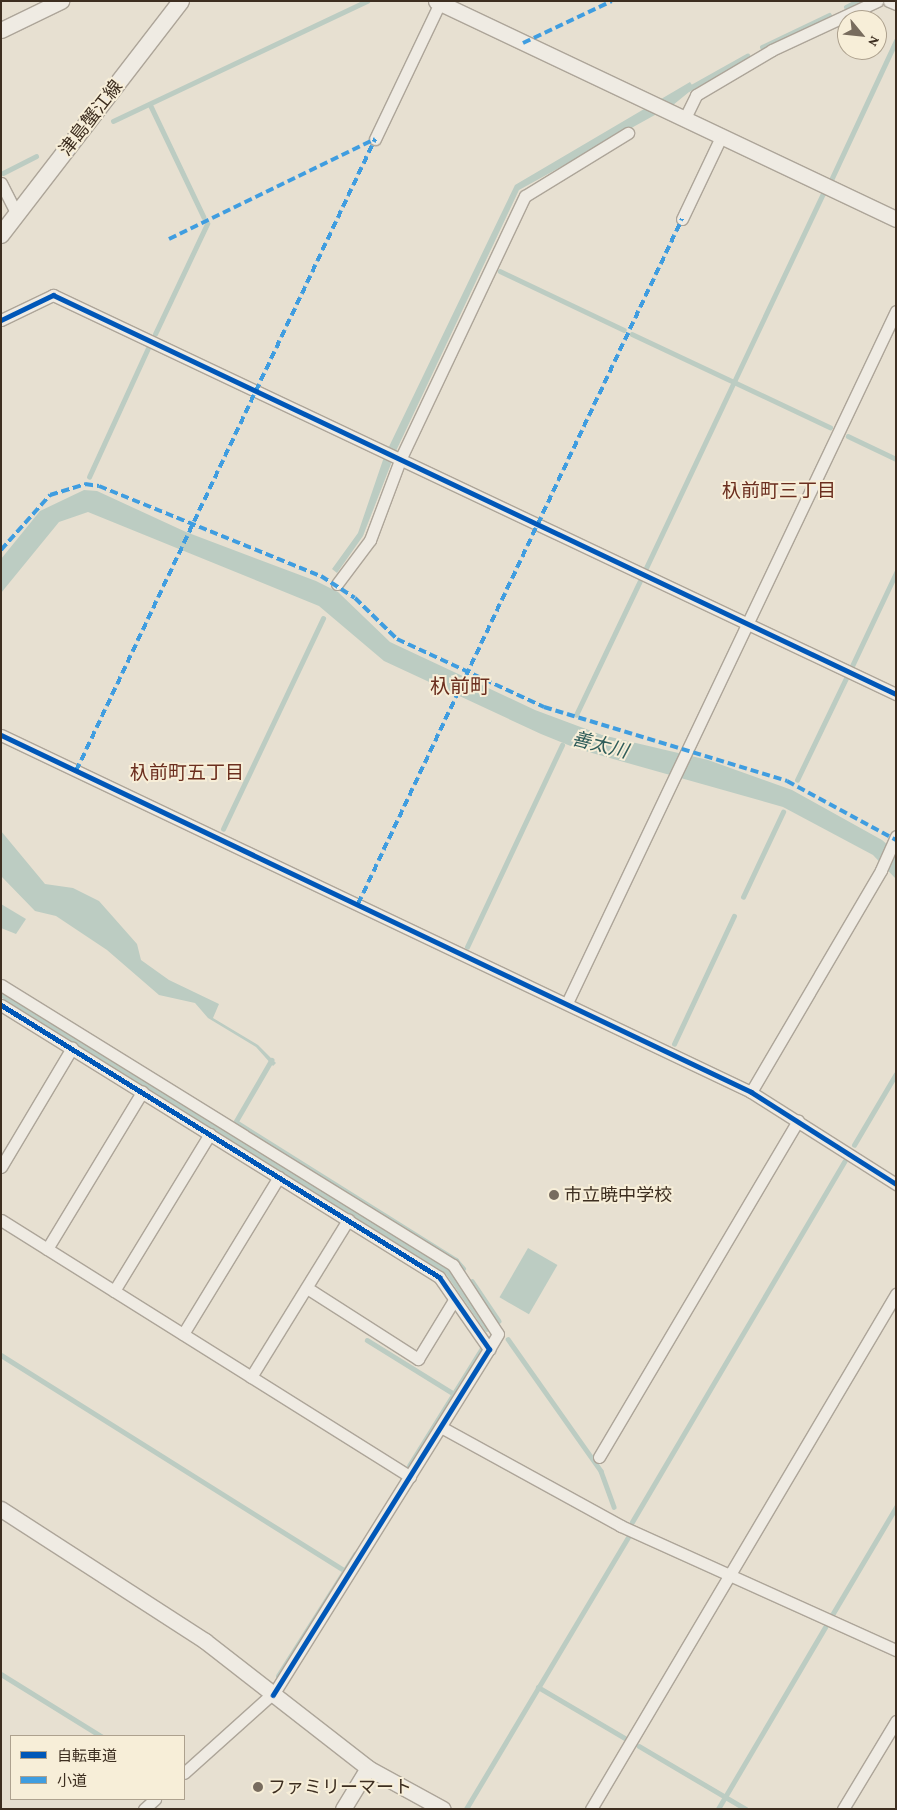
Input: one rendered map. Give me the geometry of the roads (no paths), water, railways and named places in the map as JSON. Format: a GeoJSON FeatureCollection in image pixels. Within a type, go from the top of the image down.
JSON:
{"type":"FeatureCollection","features":[{"type":"Feature","properties":{"kind":"main road","name":"津島蟹江線"},"geometry":{"type":"LineString","coordinates":[[1,235],[181,1]]}},
{"type":"Feature","properties":{"kind":"street"},"geometry":{"type":"LineString","coordinates":[[1,30],[61,1]]}},
{"type":"Feature","properties":{"kind":"street"},"geometry":{"type":"LineString","coordinates":[[681,118],[696,95],[772,50],[876,1]]}},
{"type":"Feature","properties":{"kind":"street"},"geometry":{"type":"LineString","coordinates":[[889,1],[896,4]]}},
{"type":"Feature","properties":{"kind":"street"},"geometry":{"type":"LineString","coordinates":[[375,139],[438,2],[896,219]]}},
{"type":"Feature","properties":{"kind":"street"},"geometry":{"type":"LineString","coordinates":[[337,584],[370,540],[399,459],[525,196],[628,133]]}},
{"type":"Feature","properties":{"kind":"street"},"geometry":{"type":"LineString","coordinates":[[682,219],[721,137]]}},
{"type":"Feature","properties":{"kind":"street"},"geometry":{"type":"LineString","coordinates":[[1,183],[17,214]]}},
{"type":"Feature","properties":{"kind":"street"},"geometry":{"type":"LineString","coordinates":[[1,320],[53,295],[896,694]]}},
{"type":"Feature","properties":{"kind":"street"},"geometry":{"type":"LineString","coordinates":[[567,1003],[896,311]]}},
{"type":"Feature","properties":{"kind":"street"},"geometry":{"type":"LineString","coordinates":[[1,735],[567,1003],[750,1092],[896,1184]]}},
{"type":"Feature","properties":{"kind":"street"},"geometry":{"type":"LineString","coordinates":[[750,1092],[881,870],[895,838]]}},
{"type":"Feature","properties":{"kind":"street"},"geometry":{"type":"LineString","coordinates":[[1,985],[453,1265],[498,1334],[273,1695],[185,1772]]}},
{"type":"Feature","properties":{"kind":"street"},"geometry":{"type":"LineString","coordinates":[[2,1008],[72,1048],[439,1277],[489,1349]]}},
{"type":"Feature","properties":{"kind":"street"},"geometry":{"type":"LineString","coordinates":[[1,1166],[72,1048]]}},
{"type":"Feature","properties":{"kind":"street"},"geometry":{"type":"LineString","coordinates":[[47,1249],[142,1092]]}},
{"type":"Feature","properties":{"kind":"street"},"geometry":{"type":"LineString","coordinates":[[599,1457],[798,1121]]}},
{"type":"Feature","properties":{"kind":"street"},"geometry":{"type":"LineString","coordinates":[[114,1291],[210,1134]]}},
{"type":"Feature","properties":{"kind":"street"},"geometry":{"type":"LineString","coordinates":[[183,1334],[279,1177]]}},
{"type":"Feature","properties":{"kind":"street"},"geometry":{"type":"LineString","coordinates":[[1,1220],[410,1477]]}},
{"type":"Feature","properties":{"kind":"street"},"geometry":{"type":"LineString","coordinates":[[252,1377],[348,1220]]}},
{"type":"Feature","properties":{"kind":"street"},"geometry":{"type":"LineString","coordinates":[[307,1288],[418,1358],[454,1300]]}},
{"type":"Feature","properties":{"kind":"street"},"geometry":{"type":"LineString","coordinates":[[591,1809],[896,1294]]}},
{"type":"Feature","properties":{"kind":"street"},"geometry":{"type":"LineString","coordinates":[[441,1428],[552,1491],[730,1575],[896,1650]]}},
{"type":"Feature","properties":{"kind":"street"},"geometry":{"type":"LineString","coordinates":[[1,1509],[142,1597],[368,1768],[442,1809]]}},
{"type":"Feature","properties":{"kind":"street"},"geometry":{"type":"LineString","coordinates":[[843,1809],[896,1721]]}},
{"type":"Feature","properties":{"kind":"street"},"geometry":{"type":"LineString","coordinates":[[343,1809],[368,1768]]}},
{"type":"Feature","properties":{"kind":"street"},"geometry":{"type":"LineString","coordinates":[[144,1809],[154,1800]]}},
{"type":"Feature","properties":{"kind":"water"},"geometry":{"type":"Polygon","coordinates":[[[690,82],[694,88],[673,105],[519,190],[396,451],[363,536],[337,573],[332,569],[358,533],[384,457],[515,185],[690,82]]]}},
{"type":"Feature","properties":{"kind":"water","name":"善太川"},"geometry":{"type":"Polygon","coordinates":[[[84,490],[97,491],[186,532],[316,581],[338,592],[390,642],[535,710],[602,735],[708,760],[792,790],[882,840],[896,852],[896,879],[873,855],[783,807],[578,749],[541,734],[384,661],[319,606],[88,512],[59,522],[1,593],[1,559],[40,511],[84,490]]]}},
{"type":"Feature","properties":{"kind":"water"},"geometry":{"type":"Polygon","coordinates":[[[1,831],[45,884],[73,888],[99,901],[137,944],[141,960],[169,980],[219,1004],[213,1018],[258,1045],[276,1063],[273,1066],[256,1047],[208,1018],[195,1003],[159,995],[107,950],[56,916],[35,911],[1,876],[1,831]]]}},
{"type":"Feature","properties":{"kind":"water"},"geometry":{"type":"Polygon","coordinates":[[[1,904],[26,919],[16,934],[1,928],[1,904]]]}},
{"type":"Feature","properties":{"kind":"water"},"geometry":{"type":"Polygon","coordinates":[[[528,1248],[557,1265],[529,1314],[500,1297],[528,1248]]]}},
{"type":"Feature","properties":{"kind":"waterway"},"geometry":{"type":"LineString","coordinates":[[113,121],[367,1]]}},
{"type":"Feature","properties":{"kind":"waterway"},"geometry":{"type":"LineString","coordinates":[[846,7],[858,1]]}},
{"type":"Feature","properties":{"kind":"waterway"},"geometry":{"type":"LineString","coordinates":[[762,47],[829,15]]}},
{"type":"Feature","properties":{"kind":"waterway"},"geometry":{"type":"LineString","coordinates":[[832,178],[896,41]]}},
{"type":"Feature","properties":{"kind":"waterway"},"geometry":{"type":"LineString","coordinates":[[688,89],[747,56]]}},
{"type":"Feature","properties":{"kind":"waterway"},"geometry":{"type":"LineString","coordinates":[[150,104],[204,217]]}},
{"type":"Feature","properties":{"kind":"waterway"},"geometry":{"type":"LineString","coordinates":[[3,173],[36,156]]}},
{"type":"Feature","properties":{"kind":"waterway"},"geometry":{"type":"LineString","coordinates":[[646,568],[823,194]]}},
{"type":"Feature","properties":{"kind":"waterway"},"geometry":{"type":"LineString","coordinates":[[155,334],[207,224]]}},
{"type":"Feature","properties":{"kind":"waterway"},"geometry":{"type":"LineString","coordinates":[[500,271],[624,330]]}},
{"type":"Feature","properties":{"kind":"waterway"},"geometry":{"type":"LineString","coordinates":[[632,334],[830,427]]}},
{"type":"Feature","properties":{"kind":"waterway"},"geometry":{"type":"LineString","coordinates":[[89,477],[148,348]]}},
{"type":"Feature","properties":{"kind":"waterway"},"geometry":{"type":"LineString","coordinates":[[848,436],[896,459]]}},
{"type":"Feature","properties":{"kind":"waterway"},"geometry":{"type":"LineString","coordinates":[[852,666],[896,573]]}},
{"type":"Feature","properties":{"kind":"waterway"},"geometry":{"type":"LineString","coordinates":[[576,715],[640,581]]}},
{"type":"Feature","properties":{"kind":"waterway"},"geometry":{"type":"LineString","coordinates":[[223,829],[323,618]]}},
{"type":"Feature","properties":{"kind":"waterway"},"geometry":{"type":"LineString","coordinates":[[797,780],[846,678]]}},
{"type":"Feature","properties":{"kind":"waterway","name":"善太川"},"geometry":{"type":"LineString","coordinates":[[467,947],[562,745]]}},
{"type":"Feature","properties":{"kind":"waterway"},"geometry":{"type":"LineString","coordinates":[[743,897],[783,812]]}},
{"type":"Feature","properties":{"kind":"waterway"},"geometry":{"type":"LineString","coordinates":[[674,1044],[734,916]]}},
{"type":"Feature","properties":{"kind":"waterway"},"geometry":{"type":"LineString","coordinates":[[1,994],[447,1271],[487,1329]]}},
{"type":"Feature","properties":{"kind":"waterway"},"geometry":{"type":"LineString","coordinates":[[272,1060],[236,1122],[456,1260],[463,1268]]}},
{"type":"Feature","properties":{"kind":"waterway"},"geometry":{"type":"LineString","coordinates":[[854,1145],[896,1074]]}},
{"type":"Feature","properties":{"kind":"waterway"},"geometry":{"type":"LineString","coordinates":[[632,1522],[844,1162]]}},
{"type":"Feature","properties":{"kind":"waterway"},"geometry":{"type":"LineString","coordinates":[[472,1281],[499,1321]]}},
{"type":"Feature","properties":{"kind":"waterway"},"geometry":{"type":"LineString","coordinates":[[508,1339],[601,1471],[614,1507]]}},
{"type":"Feature","properties":{"kind":"waterway"},"geometry":{"type":"LineString","coordinates":[[367,1340],[454,1394]]}},
{"type":"Feature","properties":{"kind":"waterway"},"geometry":{"type":"LineString","coordinates":[[409,1466],[481,1350]]}},
{"type":"Feature","properties":{"kind":"waterway"},"geometry":{"type":"LineString","coordinates":[[1,1355],[344,1570]]}},
{"type":"Feature","properties":{"kind":"waterway"},"geometry":{"type":"LineString","coordinates":[[832,1615],[896,1507]]}},
{"type":"Feature","properties":{"kind":"waterway"},"geometry":{"type":"LineString","coordinates":[[466,1809],[628,1537]]}},
{"type":"Feature","properties":{"kind":"waterway"},"geometry":{"type":"LineString","coordinates":[[278,1676],[355,1554]]}},
{"type":"Feature","properties":{"kind":"waterway"},"geometry":{"type":"LineString","coordinates":[[718,1809],[825,1627]]}},
{"type":"Feature","properties":{"kind":"waterway"},"geometry":{"type":"LineString","coordinates":[[1,1674],[99,1735]]}},
{"type":"Feature","properties":{"kind":"waterway"},"geometry":{"type":"LineString","coordinates":[[538,1687],[625,1738]]}},
{"type":"Feature","properties":{"kind":"waterway"},"geometry":{"type":"LineString","coordinates":[[639,1746],[746,1809]]}},
{"type":"Feature","properties":{"kind":"place","name":"市立暁中学校"},"geometry":{"type":"Point","coordinates":[554,1195]}},
{"type":"Feature","properties":{"kind":"place","name":"ファミリーマート"},"geometry":{"type":"Point","coordinates":[258,1787]}},
{"type":"Feature","properties":{"kind":"district","name":"杁前町三丁目"},"geometry":{"type":"Point","coordinates":[779,491]}},
{"type":"Feature","properties":{"kind":"district","name":"杁前町"},"geometry":{"type":"Point","coordinates":[460,686]}},
{"type":"Feature","properties":{"kind":"district","name":"杁前町五丁目"},"geometry":{"type":"Point","coordinates":[187,773]}}]}
